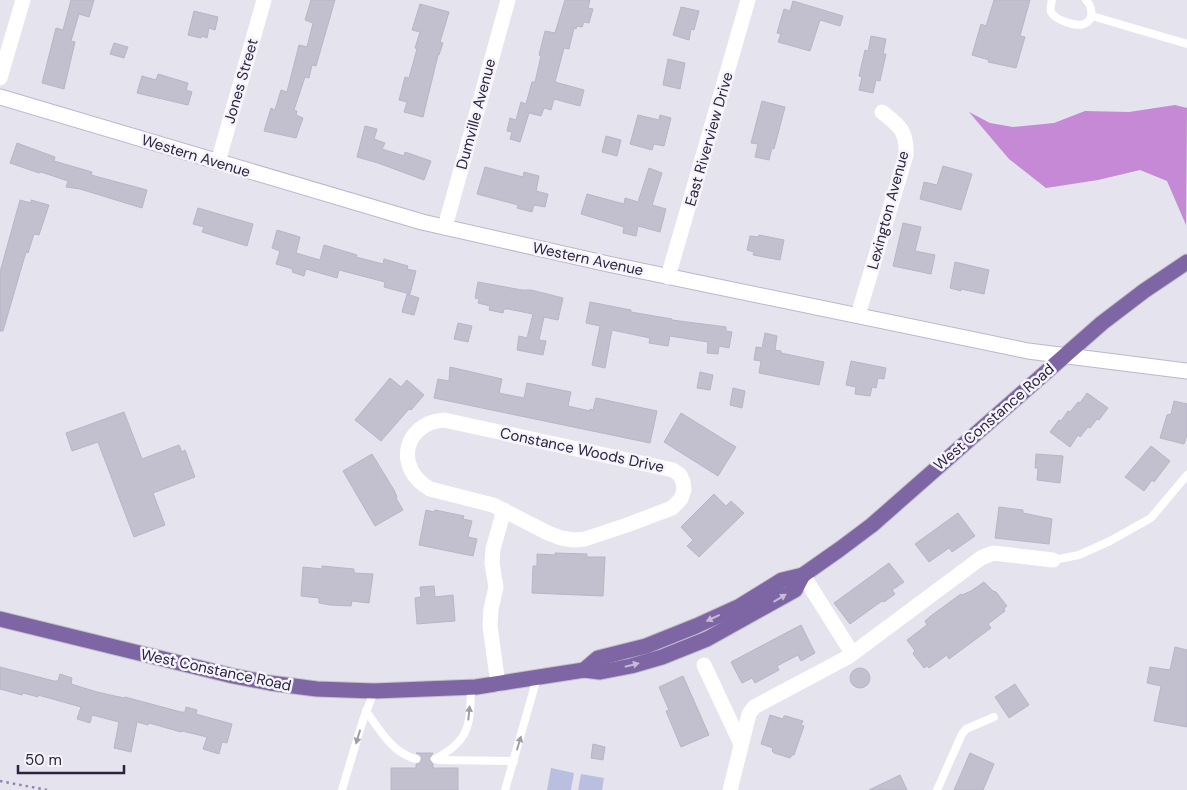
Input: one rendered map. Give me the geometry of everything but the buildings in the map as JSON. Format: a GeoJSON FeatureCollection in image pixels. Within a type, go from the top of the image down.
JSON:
{"type":"FeatureCollection","features":[{"type":"Feature","properties":{"kind":"main road","name":"West Constance Road"},"geometry":{"type":"LineString","coordinates":[[0,619],[233,676],[317,689],[374,691],[471,687],[584,670],[600,672],[662,657],[707,639],[795,590],[803,575],[872,525],[1102,322],[1187,262]]}},
{"type":"Feature","properties":{"kind":"street"},"geometry":{"type":"LineString","coordinates":[[0,78],[23,0]]}},
{"type":"Feature","properties":{"kind":"street","name":"Jones Street"},"geometry":{"type":"LineString","coordinates":[[218,162],[264,0]]}},
{"type":"Feature","properties":{"kind":"street","name":"Dumville Avenue"},"geometry":{"type":"LineString","coordinates":[[445,227],[508,0]]}},
{"type":"Feature","properties":{"kind":"street","name":"East Riverview Drive"},"geometry":{"type":"LineString","coordinates":[[668,277],[719,106],[748,0]]}},
{"type":"Feature","properties":{"kind":"street","name":"Western Avenue"},"geometry":{"type":"LineString","coordinates":[[0,97],[320,193],[445,227],[668,277],[1028,351],[1187,371]]}},
{"type":"Feature","properties":{"kind":"street","name":"Lexington Avenue"},"geometry":{"type":"LineString","coordinates":[[858,315],[906,155],[904,134],[897,124],[882,112]]}},
{"type":"Feature","properties":{"kind":"street","name":"Constance Woods Drive"},"geometry":{"type":"LineString","coordinates":[[444,420],[673,470],[680,475],[683,482],[684,490],[681,498],[672,508],[586,539],[561,538],[504,510],[422,485],[413,475],[406,455],[416,434],[425,426],[435,421],[444,420]]}},
{"type":"Feature","properties":{"kind":"street"},"geometry":{"type":"LineString","coordinates":[[498,684],[490,626],[491,609],[496,587],[492,564],[493,549],[504,510]]}},
{"type":"Feature","properties":{"kind":"street"},"geometry":{"type":"LineString","coordinates":[[730,790],[748,714],[754,707],[852,654],[981,558],[993,553],[1053,560]]}},
{"type":"Feature","properties":{"kind":"street"},"geometry":{"type":"LineString","coordinates":[[803,575],[852,654]]}},
{"type":"Feature","properties":{"kind":"street"},"geometry":{"type":"LineString","coordinates":[[704,665],[740,742]]}},
{"type":"Feature","properties":{"kind":"lane"},"geometry":{"type":"LineString","coordinates":[[1052,0],[1052,13],[1061,20],[1081,24],[1089,21],[1092,16],[1090,6],[1086,0]]}},
{"type":"Feature","properties":{"kind":"lane"},"geometry":{"type":"LineString","coordinates":[[1092,16],[1187,44]]}},
{"type":"Feature","properties":{"kind":"lane"},"geometry":{"type":"LineString","coordinates":[[1053,560],[1079,555],[1110,541],[1152,518],[1187,475]]}},
{"type":"Feature","properties":{"kind":"lane"},"geometry":{"type":"LineString","coordinates":[[505,790],[537,678]]}},
{"type":"Feature","properties":{"kind":"lane"},"geometry":{"type":"LineString","coordinates":[[471,687],[470,713],[460,741],[452,750],[434,759],[514,761]]}},
{"type":"Feature","properties":{"kind":"lane"},"geometry":{"type":"LineString","coordinates":[[342,790],[374,691]]}},
{"type":"Feature","properties":{"kind":"lane"},"geometry":{"type":"LineString","coordinates":[[366,711],[392,744],[406,756],[416,759]]}},
{"type":"Feature","properties":{"kind":"lane"},"geometry":{"type":"LineString","coordinates":[[937,790],[962,734],[966,729],[994,717]]}},
{"type":"Feature","properties":{"kind":"path"},"geometry":{"type":"LineString","coordinates":[[0,781],[47,790]]}},
{"type":"Feature","properties":{"kind":"shaded area"},"geometry":{"type":"Polygon","coordinates":[[[1175,105],[1187,108],[1186,225],[1167,181],[1140,170],[1098,180],[1046,188],[1009,159],[969,112],[990,123],[1013,127],[1054,123],[1085,111],[1129,112],[1175,105]]]}},
{"type":"Feature","properties":{"kind":"shaded area"},"geometry":{"type":"Polygon","coordinates":[[[551,768],[574,773],[571,790],[547,790],[551,768]]]}},
{"type":"Feature","properties":{"kind":"shaded area"},"geometry":{"type":"Polygon","coordinates":[[[581,774],[604,778],[602,790],[578,790],[581,774]]]}}]}
